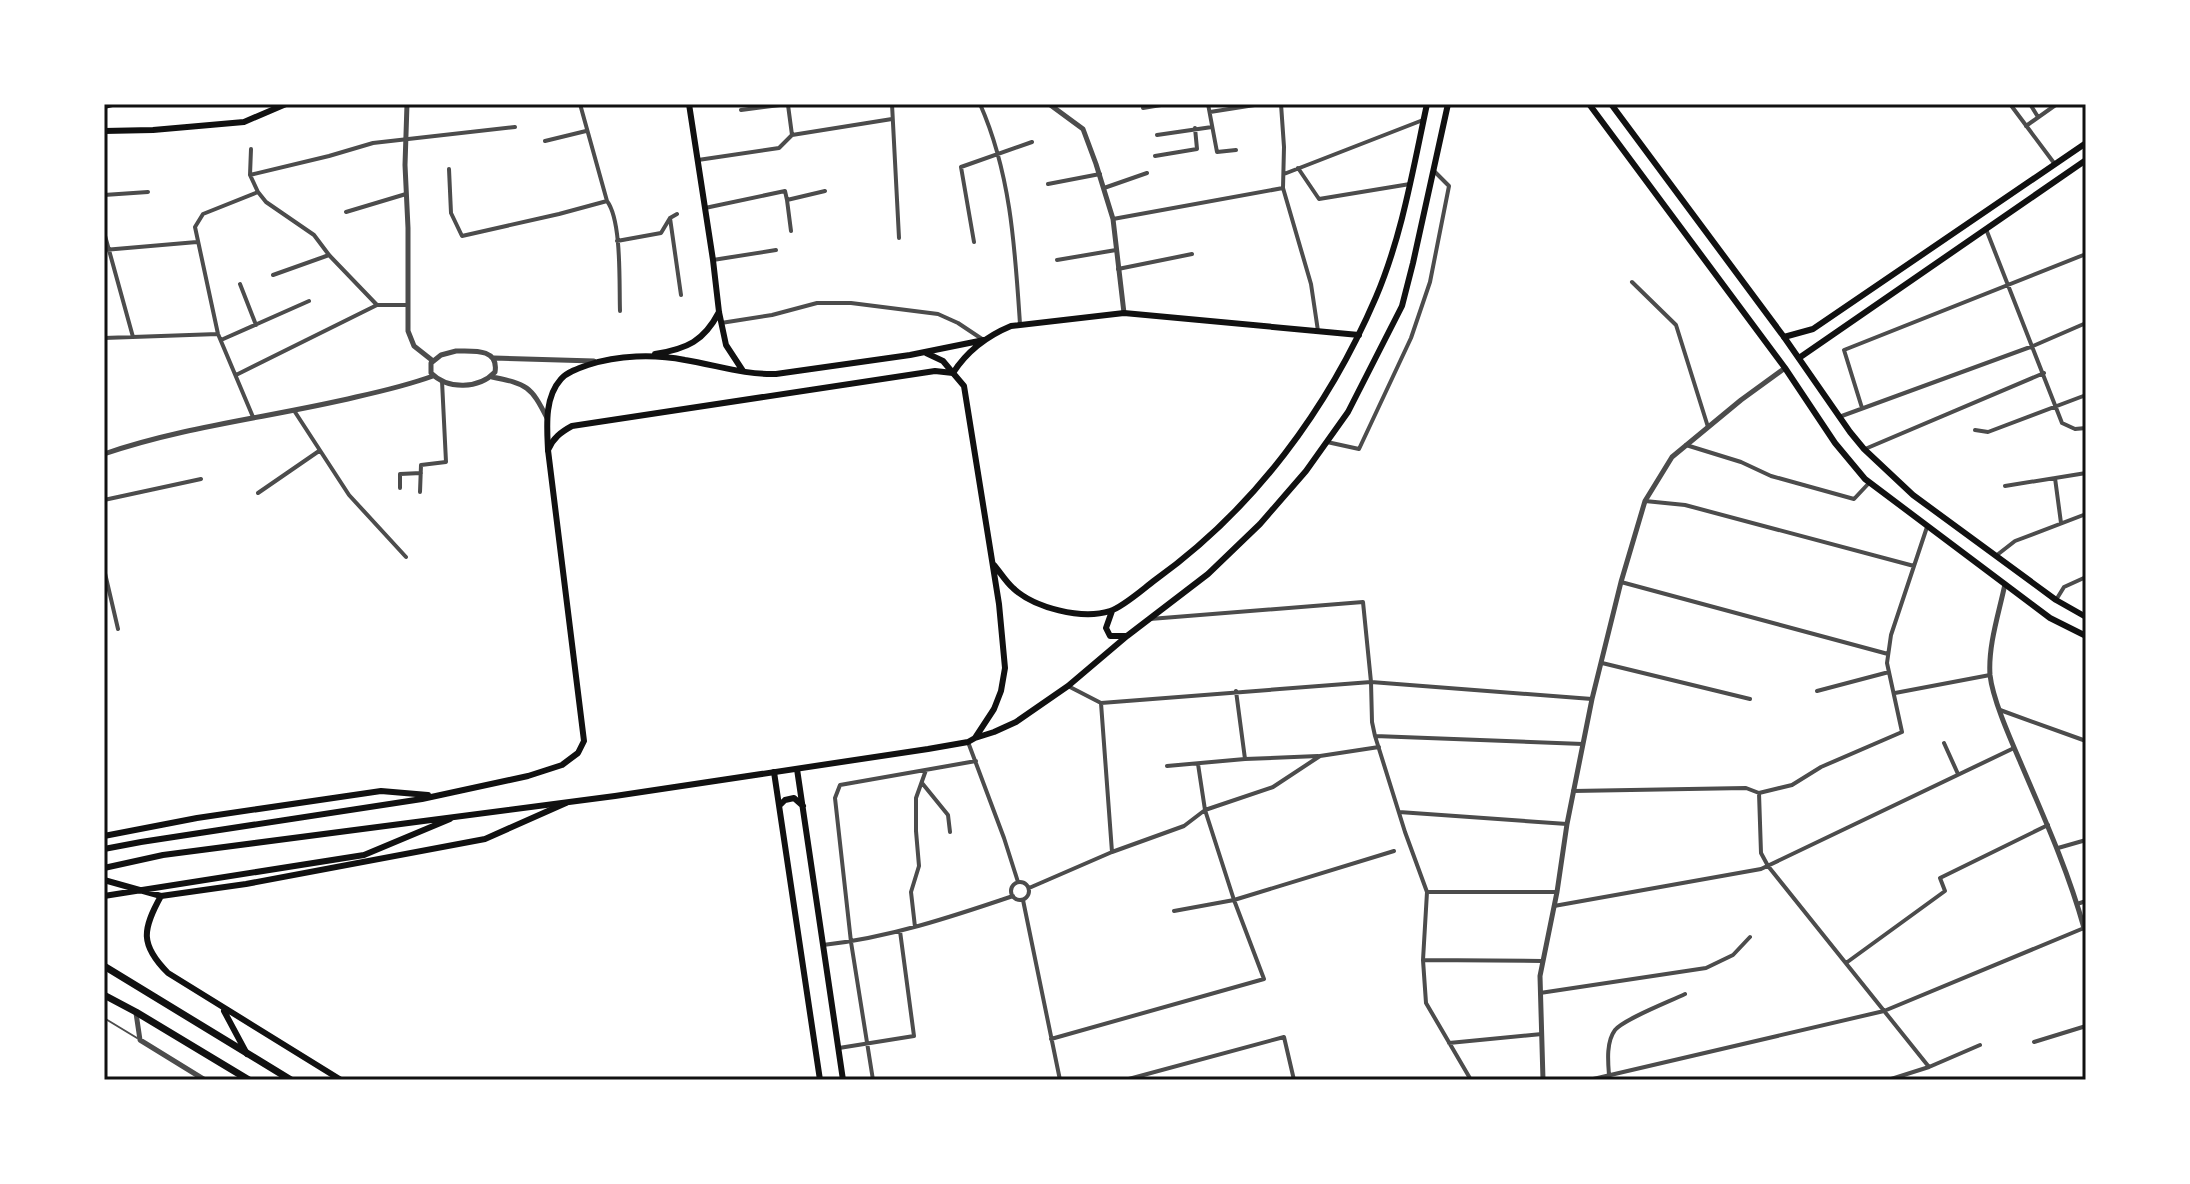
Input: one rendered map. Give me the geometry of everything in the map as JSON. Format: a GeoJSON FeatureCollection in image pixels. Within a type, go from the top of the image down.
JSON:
{"type":"FeatureCollection","features":[{"type":"Feature","properties":{"kind":"highway"},"geometry":{"type":"LineString","coordinates":[[104,966],[291,1080]]}},
{"type":"Feature","properties":{"kind":"highway"},"geometry":{"type":"LineString","coordinates":[[104,995],[249,1080]]}},
{"type":"Feature","properties":{"kind":"highway"},"geometry":{"type":"LineString","coordinates":[[271,1080],[276,1071]]}},
{"type":"Feature","properties":{"kind":"main road"},"geometry":{"type":"LineString","coordinates":[[104,106],[112,104]]}},
{"type":"Feature","properties":{"kind":"main road"},"geometry":{"type":"LineString","coordinates":[[104,131],[244,122],[286,104]]}},
{"type":"Feature","properties":{"kind":"main road"},"geometry":{"type":"LineString","coordinates":[[689,104],[721,323],[726,345],[743,371]]}},
{"type":"Feature","properties":{"kind":"main road"},"geometry":{"type":"LineString","coordinates":[[992,562],[1013,589],[1043,606],[1077,613],[1112,611],[1191,554],[1241,506],[1285,454],[1325,398],[1359,335],[1391,255],[1427,104]]}},
{"type":"Feature","properties":{"kind":"main road"},"geometry":{"type":"LineString","coordinates":[[104,868],[163,855],[797,769],[971,740],[1016,722],[1068,686],[1208,574],[1260,524],[1306,471],[1348,412],[1402,306],[1448,104]]}},
{"type":"Feature","properties":{"kind":"main road"},"geometry":{"type":"LineString","coordinates":[[1589,104],[1785,368],[1835,443],[1869,483],[2050,618],[2086,636]]}},
{"type":"Feature","properties":{"kind":"main road"},"geometry":{"type":"LineString","coordinates":[[1611,104],[1864,449],[1913,495],[2056,600],[2086,617]]}},
{"type":"Feature","properties":{"kind":"main road"},"geometry":{"type":"LineString","coordinates":[[1784,337],[1813,329],[2086,143]]}},
{"type":"Feature","properties":{"kind":"main road"},"geometry":{"type":"LineString","coordinates":[[1799,358],[2086,160]]}},
{"type":"Feature","properties":{"kind":"main road"},"geometry":{"type":"LineString","coordinates":[[104,849],[422,799],[528,776],[562,765],[578,753],[584,741],[548,450],[547,418],[551,398],[562,378],[577,369],[599,362],[670,351],[692,343],[710,329],[719,312]]}},
{"type":"Feature","properties":{"kind":"main road"},"geometry":{"type":"LineString","coordinates":[[953,373],[961,361],[995,332],[1020,324],[1124,313],[1359,335]]}},
{"type":"Feature","properties":{"kind":"main road"},"geometry":{"type":"LineString","coordinates":[[645,356],[776,374],[984,340]]}},
{"type":"Feature","properties":{"kind":"main road"},"geometry":{"type":"LineString","coordinates":[[923,352],[943,361],[964,386],[1004,644],[1005,668],[1001,691],[994,709],[971,740]]}},
{"type":"Feature","properties":{"kind":"main road"},"geometry":{"type":"LineString","coordinates":[[548,450],[561,432],[572,426],[935,371],[953,373]]}},
{"type":"Feature","properties":{"kind":"main road"},"geometry":{"type":"LineString","coordinates":[[1112,611],[1106,628],[1110,636],[1127,636]]}},
{"type":"Feature","properties":{"kind":"main road"},"geometry":{"type":"LineString","coordinates":[[797,769],[843,1080]]}},
{"type":"Feature","properties":{"kind":"main road"},"geometry":{"type":"LineString","coordinates":[[774,772],[820,1080]]}},
{"type":"Feature","properties":{"kind":"main road"},"geometry":{"type":"LineString","coordinates":[[104,836],[197,818],[381,791],[439,795]]}},
{"type":"Feature","properties":{"kind":"main road"},"geometry":{"type":"LineString","coordinates":[[779,806],[789,798],[803,806]]}},
{"type":"Feature","properties":{"kind":"main road"},"geometry":{"type":"LineString","coordinates":[[104,880],[161,896],[246,884],[485,839],[570,801]]}},
{"type":"Feature","properties":{"kind":"main road"},"geometry":{"type":"LineString","coordinates":[[104,896],[364,855],[458,816]]}},
{"type":"Feature","properties":{"kind":"main road"},"geometry":{"type":"LineString","coordinates":[[161,896],[150,915],[146,940],[153,958],[168,973],[341,1080]]}},
{"type":"Feature","properties":{"kind":"main road"},"geometry":{"type":"LineString","coordinates":[[222,1008],[247,1054]]}},
{"type":"Feature","properties":{"kind":"street"},"geometry":{"type":"LineString","coordinates":[[407,104],[408,331],[414,346],[433,361]]}},
{"type":"Feature","properties":{"kind":"street"},"geometry":{"type":"LineString","coordinates":[[580,104],[607,201],[612,208],[617,241],[620,311]]}},
{"type":"Feature","properties":{"kind":"street"},"geometry":{"type":"LineString","coordinates":[[741,110],[788,104],[792,135]]}},
{"type":"Feature","properties":{"kind":"street"},"geometry":{"type":"LineString","coordinates":[[892,104],[899,238]]}},
{"type":"Feature","properties":{"kind":"street"},"geometry":{"type":"LineString","coordinates":[[980,104],[993,134],[1009,204],[1020,324]]}},
{"type":"Feature","properties":{"kind":"street"},"geometry":{"type":"LineString","coordinates":[[1143,108],[1167,104]]}},
{"type":"Feature","properties":{"kind":"street"},"geometry":{"type":"LineString","coordinates":[[1208,104],[1217,152],[1236,150]]}},
{"type":"Feature","properties":{"kind":"street"},"geometry":{"type":"LineString","coordinates":[[1210,112],[1261,104]]}},
{"type":"Feature","properties":{"kind":"street"},"geometry":{"type":"LineString","coordinates":[[1281,104],[1283,188],[1311,284],[1318,331]]}},
{"type":"Feature","properties":{"kind":"street"},"geometry":{"type":"LineString","coordinates":[[2010,104],[2055,164]]}},
{"type":"Feature","properties":{"kind":"street"},"geometry":{"type":"LineString","coordinates":[[2030,104],[2038,117]]}},
{"type":"Feature","properties":{"kind":"street"},"geometry":{"type":"LineString","coordinates":[[2026,126],[2057,104]]}},
{"type":"Feature","properties":{"kind":"street"},"geometry":{"type":"LineString","coordinates":[[1055,105],[1083,129],[1100,174],[1113,219],[1124,313]]}},
{"type":"Feature","properties":{"kind":"street"},"geometry":{"type":"LineString","coordinates":[[698,160],[779,148],[792,135],[892,119]]}},
{"type":"Feature","properties":{"kind":"street"},"geometry":{"type":"LineString","coordinates":[[1283,174],[1423,120]]}},
{"type":"Feature","properties":{"kind":"street"},"geometry":{"type":"LineString","coordinates":[[250,175],[373,143],[515,127]]}},
{"type":"Feature","properties":{"kind":"street"},"geometry":{"type":"LineString","coordinates":[[1157,135],[1212,127]]}},
{"type":"Feature","properties":{"kind":"street"},"geometry":{"type":"LineString","coordinates":[[1155,156],[1197,149],[1195,128]]}},
{"type":"Feature","properties":{"kind":"street"},"geometry":{"type":"LineString","coordinates":[[545,141],[586,131]]}},
{"type":"Feature","properties":{"kind":"street"},"geometry":{"type":"LineString","coordinates":[[974,242],[961,167],[1032,142]]}},
{"type":"Feature","properties":{"kind":"street"},"geometry":{"type":"LineString","coordinates":[[251,149],[250,175],[266,202],[314,235],[377,305]]}},
{"type":"Feature","properties":{"kind":"street"},"geometry":{"type":"LineString","coordinates":[[1298,168],[1319,199],[1410,184]]}},
{"type":"Feature","properties":{"kind":"street"},"geometry":{"type":"LineString","coordinates":[[449,169],[451,213],[462,236],[607,201]]}},
{"type":"Feature","properties":{"kind":"street"},"geometry":{"type":"LineString","coordinates":[[1327,442],[1359,449],[1411,338],[1430,282],[1449,186],[1433,170]]}},
{"type":"Feature","properties":{"kind":"street"},"geometry":{"type":"LineString","coordinates":[[1104,188],[1147,173]]}},
{"type":"Feature","properties":{"kind":"street"},"geometry":{"type":"LineString","coordinates":[[1048,184],[1100,174]]}},
{"type":"Feature","properties":{"kind":"street"},"geometry":{"type":"LineString","coordinates":[[1113,219],[1283,188]]}},
{"type":"Feature","properties":{"kind":"street"},"geometry":{"type":"LineString","coordinates":[[705,208],[785,191],[791,231]]}},
{"type":"Feature","properties":{"kind":"street"},"geometry":{"type":"LineString","coordinates":[[787,200],[825,191]]}},
{"type":"Feature","properties":{"kind":"street"},"geometry":{"type":"LineString","coordinates":[[104,195],[148,192]]}},
{"type":"Feature","properties":{"kind":"street"},"geometry":{"type":"LineString","coordinates":[[254,419],[218,334],[195,227],[203,214],[258,192]]}},
{"type":"Feature","properties":{"kind":"street"},"geometry":{"type":"LineString","coordinates":[[346,212],[406,194]]}},
{"type":"Feature","properties":{"kind":"street"},"geometry":{"type":"LineString","coordinates":[[617,241],[661,233],[670,218],[677,214]]}},
{"type":"Feature","properties":{"kind":"street"},"geometry":{"type":"LineString","coordinates":[[670,218],[681,295]]}},
{"type":"Feature","properties":{"kind":"street"},"geometry":{"type":"LineString","coordinates":[[1986,229],[2062,423],[2075,429],[2086,428]]}},
{"type":"Feature","properties":{"kind":"street"},"geometry":{"type":"LineString","coordinates":[[104,232],[106,249],[133,337]]}},
{"type":"Feature","properties":{"kind":"street"},"geometry":{"type":"LineString","coordinates":[[106,249],[197,242]]}},
{"type":"Feature","properties":{"kind":"street"},"geometry":{"type":"LineString","coordinates":[[713,260],[776,250]]}},
{"type":"Feature","properties":{"kind":"street"},"geometry":{"type":"LineString","coordinates":[[1057,260],[1116,250]]}},
{"type":"Feature","properties":{"kind":"street"},"geometry":{"type":"LineString","coordinates":[[1118,269],[1192,254]]}},
{"type":"Feature","properties":{"kind":"street"},"geometry":{"type":"LineString","coordinates":[[1862,408],[1844,350],[2086,254]]}},
{"type":"Feature","properties":{"kind":"street"},"geometry":{"type":"LineString","coordinates":[[273,275],[329,255]]}},
{"type":"Feature","properties":{"kind":"street"},"geometry":{"type":"LineString","coordinates":[[1632,282],[1676,325],[1708,427]]}},
{"type":"Feature","properties":{"kind":"street"},"geometry":{"type":"LineString","coordinates":[[240,284],[256,325]]}},
{"type":"Feature","properties":{"kind":"street"},"geometry":{"type":"LineString","coordinates":[[221,340],[309,301]]}},
{"type":"Feature","properties":{"kind":"street"},"geometry":{"type":"LineString","coordinates":[[721,323],[772,315],[817,303],[851,303],[938,314],[984,340]]}},
{"type":"Feature","properties":{"kind":"street"},"geometry":{"type":"LineString","coordinates":[[236,375],[377,305],[407,305]]}},
{"type":"Feature","properties":{"kind":"street"},"geometry":{"type":"LineString","coordinates":[[1839,417],[2033,346],[2086,323]]}},
{"type":"Feature","properties":{"kind":"street"},"geometry":{"type":"LineString","coordinates":[[104,338],[218,334]]}},
{"type":"Feature","properties":{"kind":"street"},"geometry":{"type":"LineString","coordinates":[[494,358],[496,367],[491,376],[475,384],[442,381],[433,376],[430,369],[433,361],[441,355],[456,351],[478,351],[494,358],[599,362]]}},
{"type":"Feature","properties":{"kind":"street"},"geometry":{"type":"LineString","coordinates":[[1543,1080],[1542,961],[1592,699],[1645,501],[1672,457],[1785,368]]}},
{"type":"Feature","properties":{"kind":"street"},"geometry":{"type":"LineString","coordinates":[[1864,449],[2044,373]]}},
{"type":"Feature","properties":{"kind":"street"},"geometry":{"type":"LineString","coordinates":[[104,454],[141,441],[295,412],[409,385],[433,376]]}},
{"type":"Feature","properties":{"kind":"street"},"geometry":{"type":"LineString","coordinates":[[491,376],[519,382],[529,389],[547,418]]}},
{"type":"Feature","properties":{"kind":"street"},"geometry":{"type":"LineString","coordinates":[[420,492],[421,465],[446,462],[442,381]]}},
{"type":"Feature","properties":{"kind":"street"},"geometry":{"type":"LineString","coordinates":[[1975,430],[1988,432],[2086,395]]}},
{"type":"Feature","properties":{"kind":"street"},"geometry":{"type":"LineString","coordinates":[[295,412],[349,495],[406,557]]}},
{"type":"Feature","properties":{"kind":"street"},"geometry":{"type":"LineString","coordinates":[[1686,445],[1741,462],[1771,476],[1854,499],[1869,483]]}},
{"type":"Feature","properties":{"kind":"street"},"geometry":{"type":"LineString","coordinates":[[258,493],[319,451]]}},
{"type":"Feature","properties":{"kind":"street"},"geometry":{"type":"LineString","coordinates":[[400,488],[400,474],[421,473]]}},
{"type":"Feature","properties":{"kind":"street"},"geometry":{"type":"LineString","coordinates":[[2005,486],[2086,473]]}},
{"type":"Feature","properties":{"kind":"street"},"geometry":{"type":"LineString","coordinates":[[2055,478],[2061,523]]}},
{"type":"Feature","properties":{"kind":"street"},"geometry":{"type":"LineString","coordinates":[[104,500],[201,479]]}},
{"type":"Feature","properties":{"kind":"street"},"geometry":{"type":"LineString","coordinates":[[1645,501],[1685,505],[1914,566]]}},
{"type":"Feature","properties":{"kind":"street"},"geometry":{"type":"LineString","coordinates":[[1997,555],[2015,541],[2086,514]]}},
{"type":"Feature","properties":{"kind":"street"},"geometry":{"type":"LineString","coordinates":[[1573,791],[1746,788],[1759,793],[1792,785],[1834,760],[1902,732],[1887,663],[1888,654],[1891,635],[1927,527]]}},
{"type":"Feature","properties":{"kind":"street"},"geometry":{"type":"LineString","coordinates":[[104,569],[118,629]]}},
{"type":"Feature","properties":{"kind":"street"},"geometry":{"type":"LineString","coordinates":[[2056,600],[2064,587],[2086,577]]}},
{"type":"Feature","properties":{"kind":"street"},"geometry":{"type":"LineString","coordinates":[[1621,582],[1888,654]]}},
{"type":"Feature","properties":{"kind":"street"},"geometry":{"type":"LineString","coordinates":[[1589,1080],[1884,1011],[2085,929],[2058,848],[2014,748],[1990,675],[1993,641],[2005,583]]}},
{"type":"Feature","properties":{"kind":"street"},"geometry":{"type":"LineString","coordinates":[[1149,619],[1363,602],[1375,736],[1427,892],[1423,960],[1426,1003],[1471,1080]]}},
{"type":"Feature","properties":{"kind":"street"},"geometry":{"type":"LineString","coordinates":[[1602,663],[1750,699]]}},
{"type":"Feature","properties":{"kind":"street"},"geometry":{"type":"LineString","coordinates":[[1817,691],[1889,672]]}},
{"type":"Feature","properties":{"kind":"street"},"geometry":{"type":"LineString","coordinates":[[1893,693],[1990,675]]}},
{"type":"Feature","properties":{"kind":"street"},"geometry":{"type":"LineString","coordinates":[[1068,686],[1101,703],[1371,682],[1592,699]]}},
{"type":"Feature","properties":{"kind":"street"},"geometry":{"type":"LineString","coordinates":[[1236,691],[1245,759]]}},
{"type":"Feature","properties":{"kind":"street"},"geometry":{"type":"LineString","coordinates":[[1101,703],[1112,852]]}},
{"type":"Feature","properties":{"kind":"street"},"geometry":{"type":"LineString","coordinates":[[2000,710],[2086,741]]}},
{"type":"Feature","properties":{"kind":"street"},"geometry":{"type":"LineString","coordinates":[[1375,736],[1583,744]]}},
{"type":"Feature","properties":{"kind":"street"},"geometry":{"type":"LineString","coordinates":[[971,740],[1018,882]]}},
{"type":"Feature","properties":{"kind":"street"},"geometry":{"type":"LineString","coordinates":[[1944,743],[1958,775]]}},
{"type":"Feature","properties":{"kind":"street"},"geometry":{"type":"LineString","coordinates":[[1167,766],[1320,756],[1379,747]]}},
{"type":"Feature","properties":{"kind":"street"},"geometry":{"type":"LineString","coordinates":[[1554,906],[1761,869],[2014,748]]}},
{"type":"Feature","properties":{"kind":"street"},"geometry":{"type":"LineString","coordinates":[[1029,888],[1112,852],[1184,826],[1205,810],[1273,787],[1320,756]]}},
{"type":"Feature","properties":{"kind":"street"},"geometry":{"type":"LineString","coordinates":[[873,1080],[851,942],[835,798],[840,785],[976,761]]}},
{"type":"Feature","properties":{"kind":"street"},"geometry":{"type":"LineString","coordinates":[[1051,1039],[1264,979],[1205,810],[1198,764]]}},
{"type":"Feature","properties":{"kind":"street"},"geometry":{"type":"LineString","coordinates":[[915,927],[911,892],[919,866],[916,798],[926,770]]}},
{"type":"Feature","properties":{"kind":"street"},"geometry":{"type":"LineString","coordinates":[[922,783],[948,815],[950,832]]}},
{"type":"Feature","properties":{"kind":"street"},"geometry":{"type":"LineString","coordinates":[[1759,793],[1761,853],[1768,866],[1929,1067]]}},
{"type":"Feature","properties":{"kind":"street"},"geometry":{"type":"LineString","coordinates":[[1399,812],[1567,824]]}},
{"type":"Feature","properties":{"kind":"street"},"geometry":{"type":"LineString","coordinates":[[1846,963],[1945,891],[1940,878],[2048,825]]}},
{"type":"Feature","properties":{"kind":"street"},"geometry":{"type":"LineString","coordinates":[[2058,848],[2086,840]]}},
{"type":"Feature","properties":{"kind":"street"},"geometry":{"type":"LineString","coordinates":[[1174,911],[1234,900],[1394,851]]}},
{"type":"Feature","properties":{"kind":"street"},"geometry":{"type":"LineString","coordinates":[[1018,882],[1029,888]]}},
{"type":"Feature","properties":{"kind":"street"},"geometry":{"type":"LineString","coordinates":[[1018,882],[1012,888],[1013,896],[1023,900]]}},
{"type":"Feature","properties":{"kind":"street"},"geometry":{"type":"LineString","coordinates":[[1023,900],[1029,888]]}},
{"type":"Feature","properties":{"kind":"street"},"geometry":{"type":"LineString","coordinates":[[1427,892],[1557,892]]}},
{"type":"Feature","properties":{"kind":"street"},"geometry":{"type":"LineString","coordinates":[[823,945],[900,931],[1013,896]]}},
{"type":"Feature","properties":{"kind":"street"},"geometry":{"type":"LineString","coordinates":[[1023,900],[1060,1080]]}},
{"type":"Feature","properties":{"kind":"street"},"geometry":{"type":"LineString","coordinates":[[2077,904],[2086,901]]}},
{"type":"Feature","properties":{"kind":"street"},"geometry":{"type":"LineString","coordinates":[[839,1048],[914,1036],[900,931]]}},
{"type":"Feature","properties":{"kind":"street"},"geometry":{"type":"LineString","coordinates":[[1540,993],[1706,968],[1733,955],[1750,937]]}},
{"type":"Feature","properties":{"kind":"street"},"geometry":{"type":"LineString","coordinates":[[1423,960],[1542,961]]}},
{"type":"Feature","properties":{"kind":"street"},"geometry":{"type":"LineString","coordinates":[[1609,1075],[1608,1049],[1615,1030],[1685,994]]}},
{"type":"Feature","properties":{"kind":"street"},"geometry":{"type":"LineString","coordinates":[[136,1012],[140,1040],[205,1080]]}},
{"type":"Feature","properties":{"kind":"street"},"geometry":{"type":"LineString","coordinates":[[2034,1042],[2086,1026]]}},
{"type":"Feature","properties":{"kind":"street"},"geometry":{"type":"LineString","coordinates":[[1449,1043],[1542,1034]]}},
{"type":"Feature","properties":{"kind":"street"},"geometry":{"type":"LineString","coordinates":[[1125,1080],[1284,1037],[1294,1080]]}},
{"type":"Feature","properties":{"kind":"street"},"geometry":{"type":"LineString","coordinates":[[1888,1080],[1929,1067],[1980,1045]]}},
{"type":"Feature","properties":{"kind":"lane"},"geometry":{"type":"LineString","coordinates":[[104,1018],[140,1040]]}}]}
